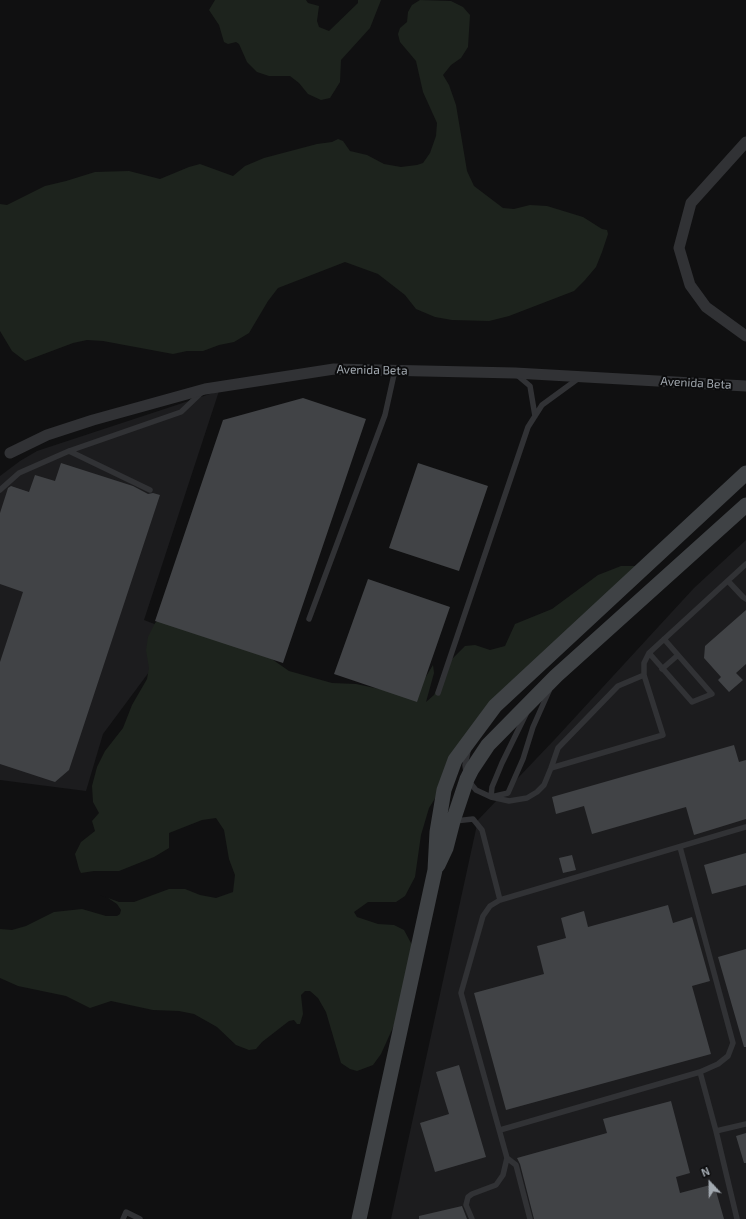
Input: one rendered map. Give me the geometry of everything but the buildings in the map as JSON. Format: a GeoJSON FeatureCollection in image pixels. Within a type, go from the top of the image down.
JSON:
{"type":"FeatureCollection","features":[{"type":"Feature","properties":{"kind":"main road"},"geometry":{"type":"LineString","coordinates":[[359,1219],[435,870],[437,832],[444,790],[455,760],[495,706],[514,687],[746,473]]}},
{"type":"Feature","properties":{"kind":"main road"},"geometry":{"type":"LineString","coordinates":[[435,870],[446,848],[467,779],[488,745],[556,676],[746,505]]}},
{"type":"Feature","properties":{"kind":"street"},"geometry":{"type":"LineString","coordinates":[[746,142],[691,203],[679,248],[690,285],[706,307],[746,336]]}},
{"type":"Feature","properties":{"kind":"street","name":"Avenida Beta"},"geometry":{"type":"LineString","coordinates":[[10,453],[47,435],[93,420],[206,389],[334,369],[515,373],[746,386]]}},
{"type":"Feature","properties":{"kind":"lane"},"geometry":{"type":"LineString","coordinates":[[309,619],[385,415],[395,370]]}},
{"type":"Feature","properties":{"kind":"lane"},"geometry":{"type":"LineString","coordinates":[[515,373],[530,386],[535,416]]}},
{"type":"Feature","properties":{"kind":"lane"},"geometry":{"type":"LineString","coordinates":[[438,693],[528,427],[542,404],[582,376]]}},
{"type":"Feature","properties":{"kind":"lane"},"geometry":{"type":"LineString","coordinates":[[0,490],[19,473],[68,452],[180,412],[206,389]]}},
{"type":"Feature","properties":{"kind":"lane"},"geometry":{"type":"LineString","coordinates":[[68,452],[150,490]]}},
{"type":"Feature","properties":{"kind":"lane"},"geometry":{"type":"LineString","coordinates":[[551,768],[664,735],[644,675],[644,663],[649,653],[746,564]]}},
{"type":"Feature","properties":{"kind":"lane"},"geometry":{"type":"LineString","coordinates":[[728,581],[745,597]]}},
{"type":"Feature","properties":{"kind":"lane"},"geometry":{"type":"LineString","coordinates":[[649,653],[692,702],[712,694],[664,640]]}},
{"type":"Feature","properties":{"kind":"lane"},"geometry":{"type":"LineString","coordinates":[[662,669],[678,655]]}},
{"type":"Feature","properties":{"kind":"lane"},"geometry":{"type":"LineString","coordinates":[[481,725],[467,753],[465,765],[467,779],[476,790],[491,797],[509,801],[527,798],[537,792],[544,785],[558,748],[610,693],[618,686],[644,675]]}},
{"type":"Feature","properties":{"kind":"lane"},"geometry":{"type":"LineString","coordinates":[[491,797],[508,793],[523,759],[533,727],[556,676]]}},
{"type":"Feature","properties":{"kind":"lane"},"geometry":{"type":"LineString","coordinates":[[491,797],[492,787],[502,763],[535,696]]}},
{"type":"Feature","properties":{"kind":"lane"},"geometry":{"type":"LineString","coordinates":[[453,821],[473,819],[482,830],[500,900]]}},
{"type":"Feature","properties":{"kind":"lane"},"geometry":{"type":"LineString","coordinates":[[472,1219],[466,1205],[468,1197],[496,1185],[504,1175],[507,1158],[461,993],[483,916],[490,906],[500,900],[746,827]]}},
{"type":"Feature","properties":{"kind":"lane"},"geometry":{"type":"LineString","coordinates":[[500,1130],[700,1072],[718,1064],[728,1056],[733,1043],[680,847]]}},
{"type":"Feature","properties":{"kind":"lane"},"geometry":{"type":"LineString","coordinates":[[700,1072],[737,1219]]}},
{"type":"Feature","properties":{"kind":"lane"},"geometry":{"type":"LineString","coordinates":[[716,1131],[746,1124]]}},
{"type":"Feature","properties":{"kind":"lane"},"geometry":{"type":"LineString","coordinates":[[507,1158],[516,1165],[530,1219]]}},
{"type":"Feature","properties":{"kind":"lane"},"geometry":{"type":"LineString","coordinates":[[123,1219],[126,1212],[140,1219]]}},
{"type":"Feature","properties":{"kind":"shaded area"},"geometry":{"type":"Polygon","coordinates":[[[215,0],[306,0],[308,3],[319,6],[317,21],[319,27],[329,31],[358,3],[358,0],[381,0],[370,28],[341,60],[340,82],[330,98],[321,100],[308,94],[299,83],[290,76],[269,76],[257,72],[247,62],[239,44],[236,42],[228,44],[224,42],[219,25],[209,10],[215,0]]]}},
{"type":"Feature","properties":{"kind":"shaded area"},"geometry":{"type":"Polygon","coordinates":[[[420,0],[451,1],[463,7],[470,15],[468,47],[461,58],[451,65],[443,75],[449,85],[456,105],[467,171],[474,186],[503,208],[514,209],[530,205],[547,206],[583,217],[602,229],[607,230],[608,234],[596,267],[574,291],[509,316],[489,321],[452,320],[435,317],[416,309],[405,295],[378,274],[345,262],[278,288],[268,301],[249,333],[234,342],[219,345],[203,351],[187,351],[173,354],[103,341],[87,340],[73,343],[25,361],[12,351],[0,331],[0,204],[7,205],[45,186],[95,172],[129,171],[160,179],[200,164],[233,176],[245,166],[264,158],[317,144],[332,142],[338,139],[343,141],[350,151],[367,155],[384,164],[401,167],[423,163],[430,153],[436,136],[437,123],[423,92],[416,61],[400,42],[398,34],[400,28],[407,22],[408,12],[412,5],[420,0]]]}},
{"type":"Feature","properties":{"kind":"shaded area"},"geometry":{"type":"Polygon","coordinates":[[[219,391],[144,620],[178,633],[103,734],[86,791],[0,780],[0,476],[20,461],[37,451],[219,391]]]}},
{"type":"Feature","properties":{"kind":"shaded area"},"geometry":{"type":"Polygon","coordinates":[[[746,540],[746,1219],[391,1219],[478,820],[556,738],[694,588],[746,540]]]}},
{"type":"Feature","properties":{"kind":"shaded area"},"geometry":{"type":"Polygon","coordinates":[[[621,566],[650,566],[488,713],[429,808],[421,835],[415,877],[405,896],[396,902],[368,902],[354,912],[357,917],[378,924],[394,925],[404,930],[412,945],[395,1023],[381,1054],[373,1065],[357,1071],[350,1069],[341,1063],[326,1012],[318,998],[310,991],[305,991],[301,995],[303,1014],[300,1024],[297,1024],[294,1020],[289,1021],[262,1042],[256,1049],[249,1050],[236,1045],[217,1027],[194,1014],[179,1011],[153,1010],[111,1001],[90,1008],[66,996],[18,986],[0,978],[0,929],[12,930],[26,926],[54,912],[82,909],[106,916],[117,916],[120,914],[121,910],[117,904],[100,895],[119,902],[134,902],[169,889],[185,889],[200,895],[216,898],[233,892],[235,875],[229,859],[224,830],[216,818],[202,820],[169,833],[169,848],[154,857],[119,871],[94,871],[81,873],[75,854],[81,842],[95,831],[92,821],[99,813],[93,802],[92,786],[97,767],[105,751],[123,728],[132,705],[147,679],[149,668],[146,650],[148,637],[155,623],[164,615],[259,650],[289,671],[332,683],[356,684],[399,693],[419,688],[433,665],[434,673],[426,702],[434,695],[450,661],[465,646],[475,645],[490,650],[505,646],[515,624],[552,609],[598,575],[621,566]]]}}]}
